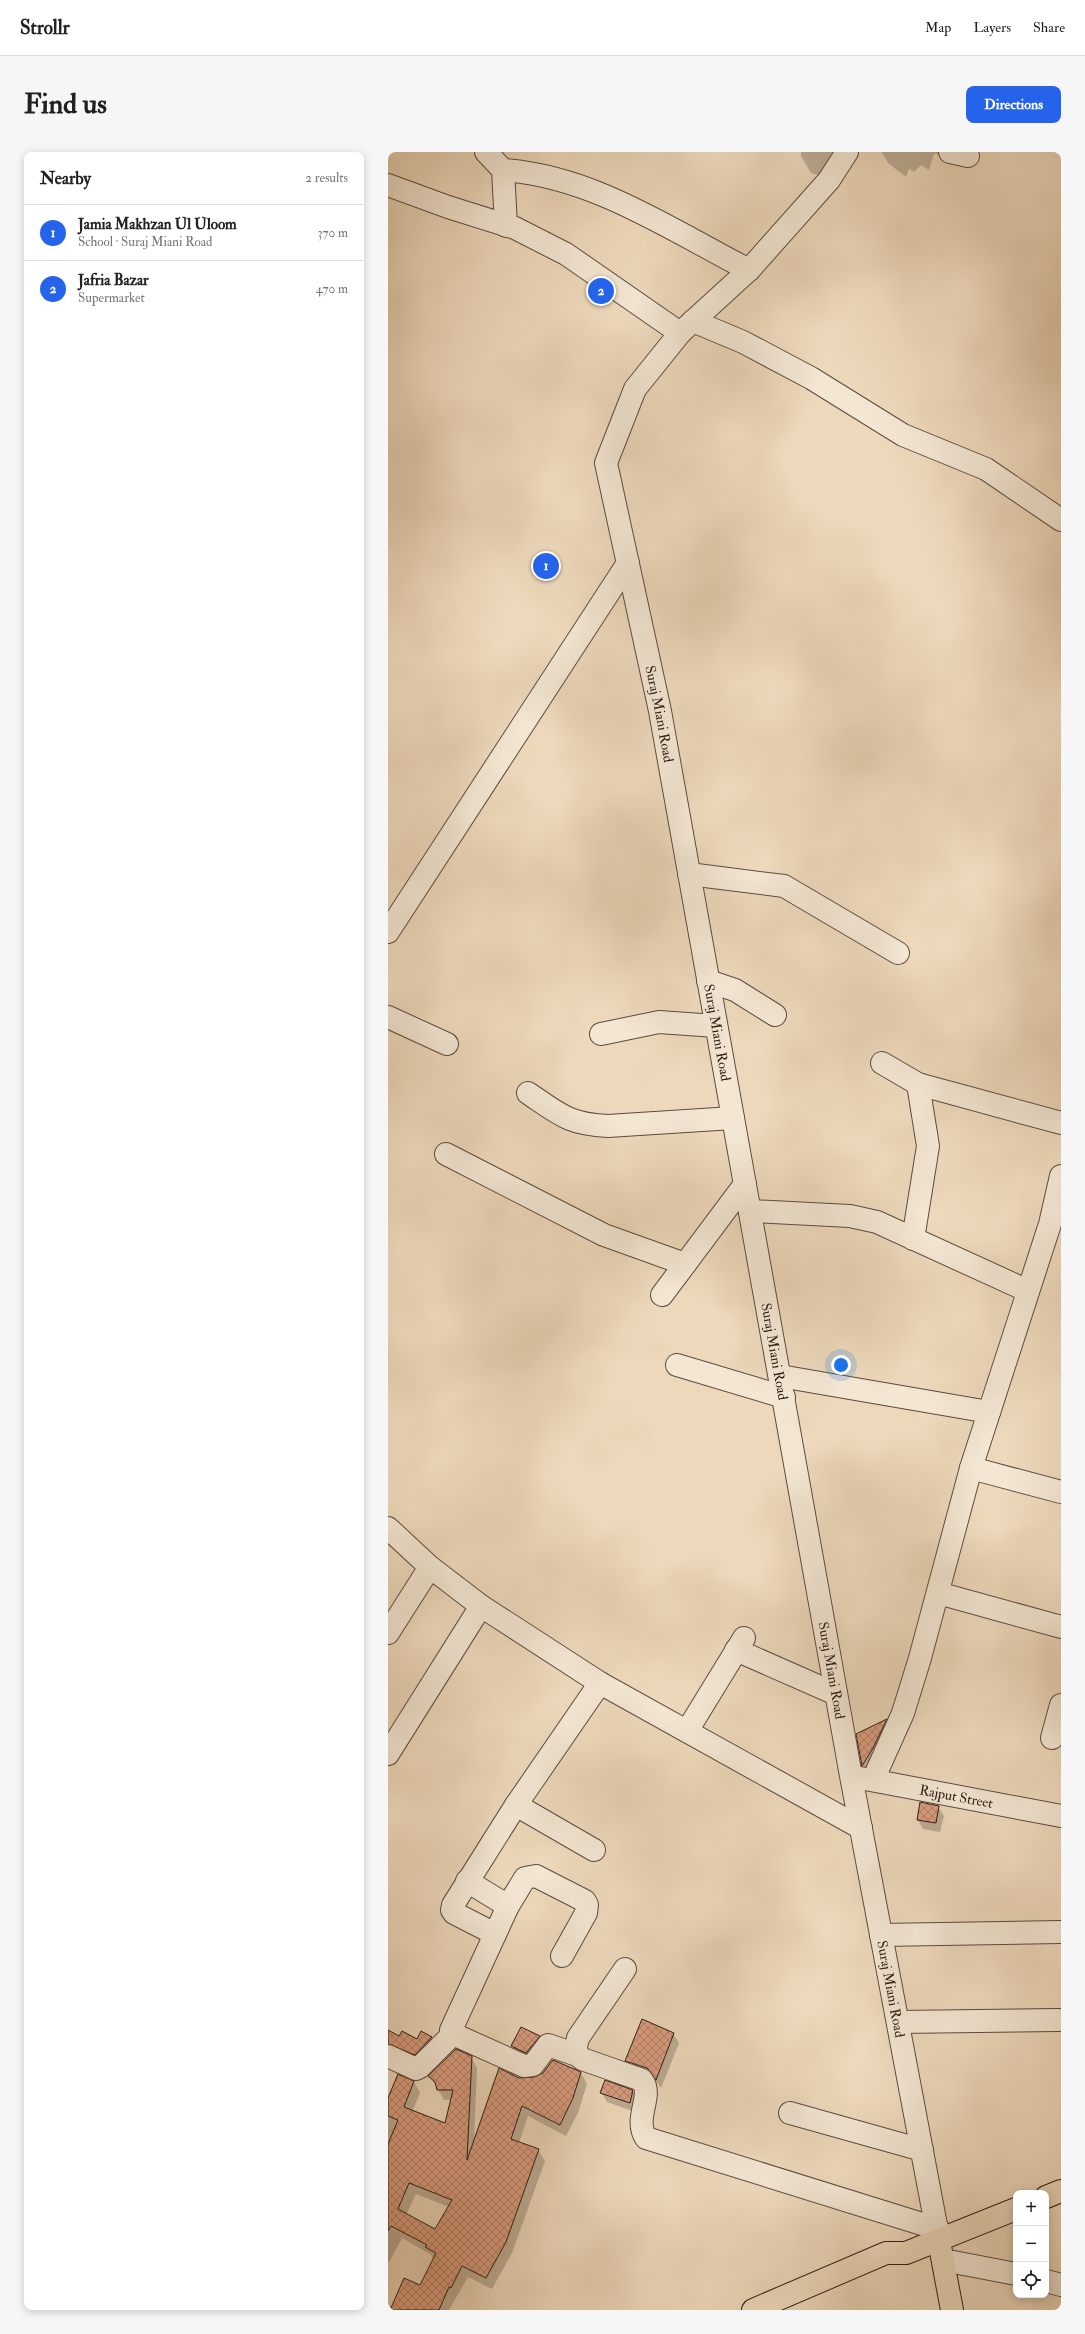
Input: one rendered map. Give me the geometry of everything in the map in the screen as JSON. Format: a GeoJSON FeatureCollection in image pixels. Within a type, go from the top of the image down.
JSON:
{"type":"FeatureCollection","features":[{"type":"Feature","properties":{"kind":"main road"},"geometry":{"type":"LineString","coordinates":[[1049,2196],[1061,2191]]}},
{"type":"Feature","properties":{"kind":"main road"},"geometry":{"type":"LineString","coordinates":[[752,2310],[886,2253],[906,2253],[940,2243],[1013,2210]]}},
{"type":"Feature","properties":{"kind":"main road"},"geometry":{"type":"LineString","coordinates":[[940,2243],[952,2310]]}},
{"type":"Feature","properties":{"kind":"main road"},"geometry":{"type":"LineString","coordinates":[[789,2310],[890,2267],[906,2253]]}},
{"type":"Feature","properties":{"kind":"street"},"geometry":{"type":"LineString","coordinates":[[486,152],[503,170],[506,226]]}},
{"type":"Feature","properties":{"kind":"street"},"geometry":{"type":"LineString","coordinates":[[686,327],[749,270],[829,180],[847,152]]}},
{"type":"Feature","properties":{"kind":"street"},"geometry":{"type":"LineString","coordinates":[[503,170],[528,172],[576,184],[644,213],[749,270]]}},
{"type":"Feature","properties":{"kind":"street"},"geometry":{"type":"LineString","coordinates":[[388,185],[506,226],[566,254],[686,327],[722,332],[811,378],[858,409],[903,435],[986,469],[1061,520]]}},
{"type":"Feature","properties":{"kind":"street","name":"Suraj Miani Road"},"geometry":{"type":"LineString","coordinates":[[686,327],[635,389],[606,463],[660,711],[836,1694],[940,2243]]}},
{"type":"Feature","properties":{"kind":"street"},"geometry":{"type":"LineString","coordinates":[[388,932],[628,563]]}},
{"type":"Feature","properties":{"kind":"street"},"geometry":{"type":"LineString","coordinates":[[689,874],[784,886],[898,954]]}},
{"type":"Feature","properties":{"kind":"street"},"geometry":{"type":"LineString","coordinates":[[708,981],[726,985],[774,1015]]}},
{"type":"Feature","properties":{"kind":"street"},"geometry":{"type":"LineString","coordinates":[[388,1017],[447,1044]]}},
{"type":"Feature","properties":{"kind":"street"},"geometry":{"type":"LineString","coordinates":[[601,1034],[646,1023],[659,1022],[716,1026]]}},
{"type":"Feature","properties":{"kind":"street"},"geometry":{"type":"LineString","coordinates":[[882,1063],[918,1084],[1061,1124]]}},
{"type":"Feature","properties":{"kind":"street"},"geometry":{"type":"LineString","coordinates":[[913,1239],[928,1146],[918,1084]]}},
{"type":"Feature","properties":{"kind":"street"},"geometry":{"type":"LineString","coordinates":[[528,1094],[566,1119],[588,1125],[615,1125],[733,1118]]}},
{"type":"Feature","properties":{"kind":"street"},"geometry":{"type":"LineString","coordinates":[[446,1154],[604,1235],[686,1264]]}},
{"type":"Feature","properties":{"kind":"street"},"geometry":{"type":"LineString","coordinates":[[873,1780],[903,1713],[938,1593],[971,1468],[1028,1291],[1055,1226],[1061,1176]]}},
{"type":"Feature","properties":{"kind":"street"},"geometry":{"type":"LineString","coordinates":[[662,1294],[745,1184]]}},
{"type":"Feature","properties":{"kind":"street"},"geometry":{"type":"LineString","coordinates":[[750,1211],[850,1216],[877,1222],[1028,1291]]}},
{"type":"Feature","properties":{"kind":"street"},"geometry":{"type":"LineString","coordinates":[[677,1365],[784,1397]]}},
{"type":"Feature","properties":{"kind":"street"},"geometry":{"type":"LineString","coordinates":[[780,1376],[989,1412]]}},
{"type":"Feature","properties":{"kind":"street"},"geometry":{"type":"LineString","coordinates":[[971,1468],[1061,1492]]}},
{"type":"Feature","properties":{"kind":"street"},"geometry":{"type":"LineString","coordinates":[[388,1528],[430,1567],[482,1606],[600,1683],[861,1828]]}},
{"type":"Feature","properties":{"kind":"street"},"geometry":{"type":"LineString","coordinates":[[388,1633],[430,1567]]}},
{"type":"Feature","properties":{"kind":"street"},"geometry":{"type":"LineString","coordinates":[[938,1593],[1061,1627]]}},
{"type":"Feature","properties":{"kind":"street"},"geometry":{"type":"LineString","coordinates":[[388,1754],[482,1606]]}},
{"type":"Feature","properties":{"kind":"street"},"geometry":{"type":"LineString","coordinates":[[687,1732],[740,1644],[836,1694]]}},
{"type":"Feature","properties":{"kind":"street"},"geometry":{"type":"LineString","coordinates":[[495,1934],[452,1910],[467,1881],[516,1805],[600,1683]]}},
{"type":"Feature","properties":{"kind":"street"},"geometry":{"type":"LineString","coordinates":[[1052,1738],[1061,1705]]}},
{"type":"Feature","properties":{"kind":"street","name":"Rajput Street"},"geometry":{"type":"LineString","coordinates":[[851,1776],[1061,1816]]}},
{"type":"Feature","properties":{"kind":"street"},"geometry":{"type":"LineString","coordinates":[[516,1805],[594,1850]]}},
{"type":"Feature","properties":{"kind":"street"},"geometry":{"type":"LineString","coordinates":[[562,1956],[586,1913],[587,1905],[585,1902],[536,1876],[525,1878],[508,1906],[451,2027],[453,2034],[524,2066],[533,2065],[548,2045],[642,2080],[646,2090],[640,2124],[646,2138],[940,2243],[1013,2273]]}},
{"type":"Feature","properties":{"kind":"street"},"geometry":{"type":"LineString","coordinates":[[467,1881],[508,1906]]}},
{"type":"Feature","properties":{"kind":"street"},"geometry":{"type":"LineString","coordinates":[[881,1934],[1061,1932]]}},
{"type":"Feature","properties":{"kind":"street"},"geometry":{"type":"LineString","coordinates":[[577,2056],[575,2045],[578,2038],[625,1969]]}},
{"type":"Feature","properties":{"kind":"street"},"geometry":{"type":"LineString","coordinates":[[898,2022],[1059,2020]]}},
{"type":"Feature","properties":{"kind":"street"},"geometry":{"type":"LineString","coordinates":[[388,2056],[416,2069],[420,2067],[453,2034]]}},
{"type":"Feature","properties":{"kind":"street"},"geometry":{"type":"LineString","coordinates":[[790,2113],[922,2150]]}},
{"type":"Feature","properties":{"kind":"street"},"geometry":{"type":"LineString","coordinates":[[1049,2282],[1061,2285]]}},
{"type":"Feature","properties":{"kind":"building"},"geometry":{"type":"Polygon","coordinates":[[[887,1719],[873,1748],[862,1766],[856,1734],[887,1719]]]}},
{"type":"Feature","properties":{"kind":"building"},"geometry":{"type":"Polygon","coordinates":[[[920,1802],[939,1806],[936,1823],[917,1820],[920,1802]]]}},
{"type":"Feature","properties":{"kind":"building"},"geometry":{"type":"Polygon","coordinates":[[[642,2019],[674,2033],[656,2080],[647,2068],[625,2061],[642,2019]]]}},
{"type":"Feature","properties":{"kind":"building"},"geometry":{"type":"Polygon","coordinates":[[[521,2027],[540,2036],[526,2053],[511,2046],[521,2027]]]}},
{"type":"Feature","properties":{"kind":"building"},"geometry":{"type":"Polygon","coordinates":[[[388,2030],[399,2036],[402,2031],[417,2039],[421,2031],[432,2037],[415,2055],[388,2044],[388,2030]]]}},
{"type":"Feature","properties":{"kind":"building"},"geometry":{"type":"Polygon","coordinates":[[[456,2049],[472,2056],[467,2160],[499,2068],[519,2078],[534,2077],[543,2073],[553,2060],[581,2072],[573,2098],[560,2125],[522,2106],[511,2139],[539,2149],[506,2242],[486,2278],[462,2266],[451,2288],[449,2287],[439,2310],[390,2310],[404,2278],[420,2285],[436,2253],[425,2247],[427,2245],[391,2226],[388,2231],[388,2144],[398,2120],[388,2116],[388,2098],[398,2074],[414,2081],[404,2107],[445,2123],[453,2090],[437,2090],[435,2082],[428,2076],[456,2049]],[[409,2183],[398,2209],[435,2229],[452,2200],[409,2183]]]}},
{"type":"Feature","properties":{"kind":"building"},"geometry":{"type":"Polygon","coordinates":[[[605,2080],[633,2090],[630,2103],[600,2093],[605,2080]]]}},
{"type":"Feature","properties":{"kind":"place","name":"Jafria Bazar"},"geometry":{"type":"Point","coordinates":[601,291]}},
{"type":"Feature","properties":{"kind":"place","name":"Jamia Makhzan Ul Uloom"},"geometry":{"type":"Point","coordinates":[546,566]}}]}
